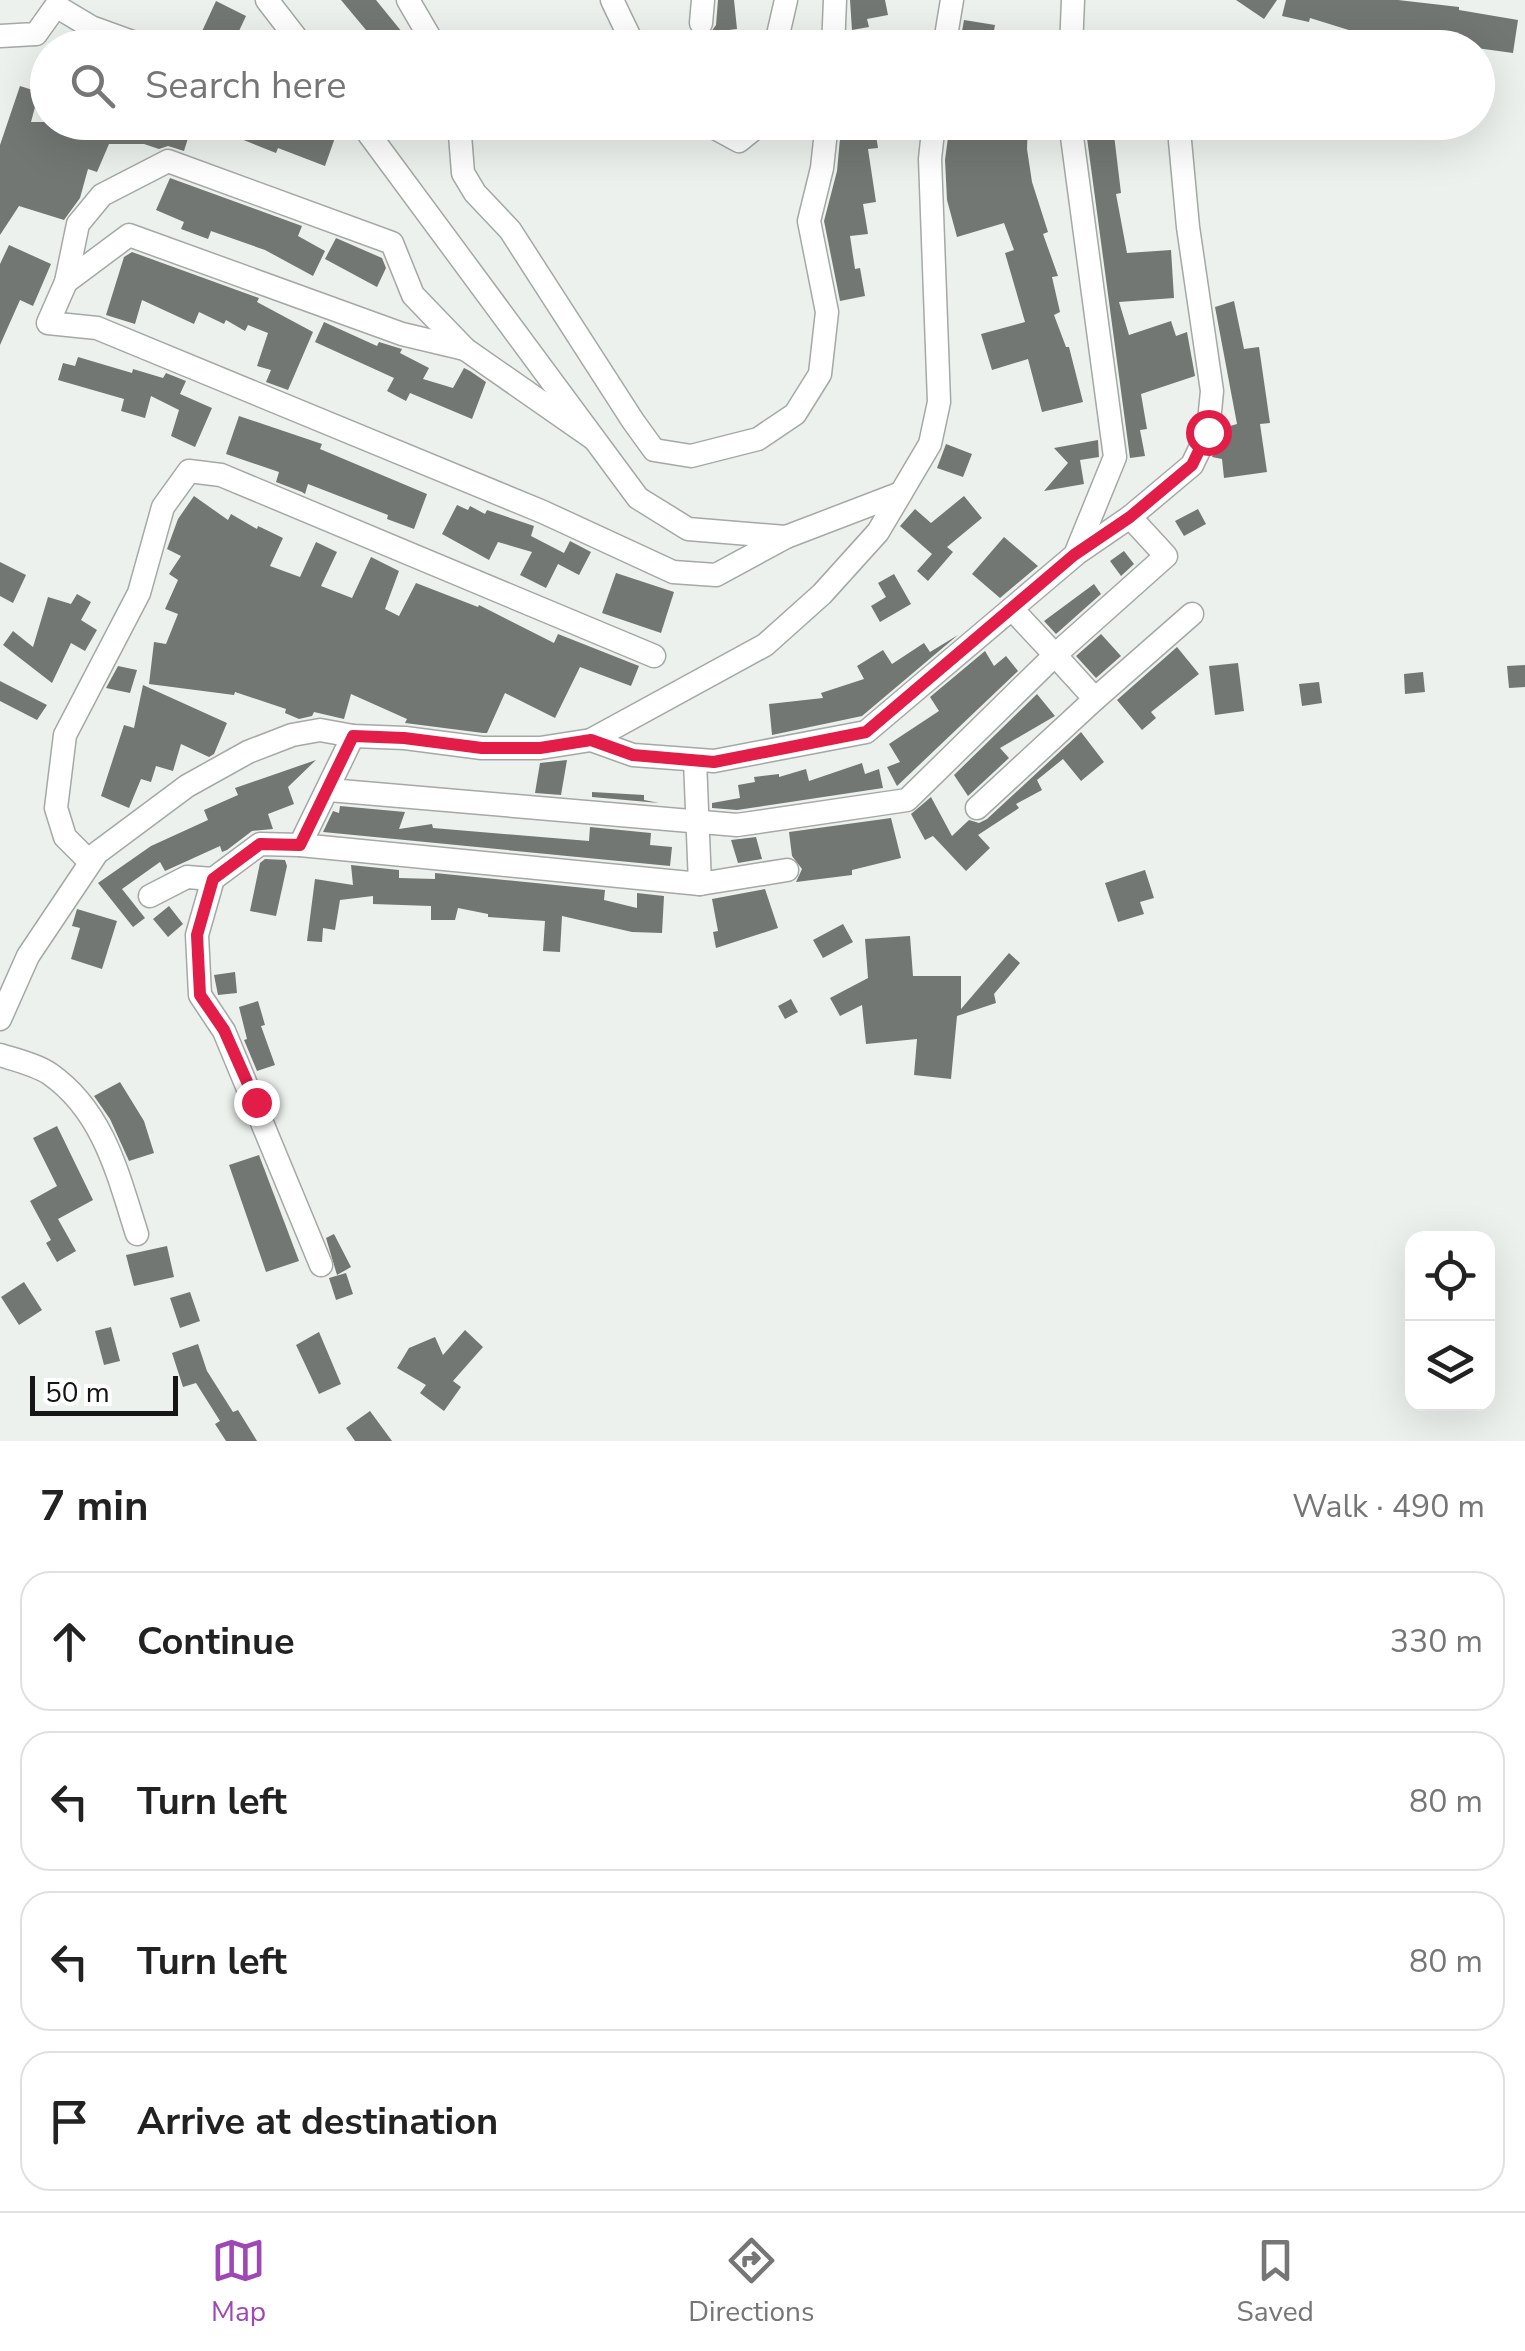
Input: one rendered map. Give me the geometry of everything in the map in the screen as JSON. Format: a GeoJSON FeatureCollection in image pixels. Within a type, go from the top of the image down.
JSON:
{"type":"FeatureCollection","features":[{"type":"Feature","properties":{"kind":"street"},"geometry":{"type":"LineString","coordinates":[[267,0],[290,30]]}},
{"type":"Feature","properties":{"kind":"street"},"geometry":{"type":"LineString","coordinates":[[408,0],[426,30]]}},
{"type":"Feature","properties":{"kind":"street"},"geometry":{"type":"LineString","coordinates":[[612,0],[626,30]]}},
{"type":"Feature","properties":{"kind":"street"},"geometry":{"type":"LineString","coordinates":[[779,30],[786,0]]}},
{"type":"Feature","properties":{"kind":"street"},"geometry":{"type":"LineString","coordinates":[[834,30],[835,0]]}},
{"type":"Feature","properties":{"kind":"street"},"geometry":{"type":"LineString","coordinates":[[947,30],[952,0]]}},
{"type":"Feature","properties":{"kind":"street"},"geometry":{"type":"LineString","coordinates":[[1072,30],[1073,0]]}},
{"type":"Feature","properties":{"kind":"street"},"geometry":{"type":"LineString","coordinates":[[39,30],[56,6],[99,30]]}},
{"type":"Feature","properties":{"kind":"street"},"geometry":{"type":"LineString","coordinates":[[0,36],[30,34]]}},
{"type":"Feature","properties":{"kind":"street"},"geometry":{"type":"LineString","coordinates":[[373,140],[638,498],[688,529],[786,537]]}},
{"type":"Feature","properties":{"kind":"street"},"geometry":{"type":"LineString","coordinates":[[460,140],[463,173],[469,183],[510,230],[654,450],[691,456],[758,439],[795,414],[820,374],[827,312],[809,221],[825,140]]}},
{"type":"Feature","properties":{"kind":"street"},"geometry":{"type":"LineString","coordinates":[[0,1018],[28,956],[90,862],[187,786],[248,752],[292,734],[320,730],[482,748],[540,748],[591,740],[764,645],[822,594],[878,532],[930,444],[939,402],[932,140]]}},
{"type":"Feature","properties":{"kind":"street"},"geometry":{"type":"LineString","coordinates":[[1072,140],[1115,457],[1074,555]]}},
{"type":"Feature","properties":{"kind":"street"},"geometry":{"type":"LineString","coordinates":[[591,740],[633,755],[714,762],[866,732],[1074,555],[1130,517],[1192,465],[1208,432],[1212,391],[1180,141]]}},
{"type":"Feature","properties":{"kind":"street"},"geometry":{"type":"LineString","coordinates":[[594,438],[465,349],[414,295],[392,243],[168,161],[102,195],[78,224],[66,282],[48,322],[97,328],[543,512],[673,572],[716,575],[786,537],[901,493]]}},
{"type":"Feature","properties":{"kind":"street"},"geometry":{"type":"LineString","coordinates":[[66,282],[129,235],[402,334],[465,349]]}},
{"type":"Feature","properties":{"kind":"street"},"geometry":{"type":"LineString","coordinates":[[90,862],[65,838],[56,808],[65,735],[139,594],[163,506],[189,471],[221,475],[654,656]]}},
{"type":"Feature","properties":{"kind":"street"},"geometry":{"type":"LineString","coordinates":[[329,790],[737,825],[907,800],[1056,655],[1166,556],[1130,517]]}},
{"type":"Feature","properties":{"kind":"street"},"geometry":{"type":"LineString","coordinates":[[1012,609],[1096,699]]}},
{"type":"Feature","properties":{"kind":"street"},"geometry":{"type":"LineString","coordinates":[[977,808],[1192,614]]}},
{"type":"Feature","properties":{"kind":"street"},"geometry":{"type":"LineString","coordinates":[[300,845],[353,736]]}},
{"type":"Feature","properties":{"kind":"street"},"geometry":{"type":"LineString","coordinates":[[696,760],[700,884]]}},
{"type":"Feature","properties":{"kind":"street"},"geometry":{"type":"LineString","coordinates":[[322,1264],[232,1048],[200,995],[197,935],[213,879],[260,844],[700,884],[787,870]]}},
{"type":"Feature","properties":{"kind":"street"},"geometry":{"type":"LineString","coordinates":[[150,896],[187,878],[213,879]]}},
{"type":"Feature","properties":{"kind":"street"},"geometry":{"type":"LineString","coordinates":[[0,1054],[48,1072],[85,1106],[110,1147],[137,1234]]}},
{"type":"Feature","properties":{"kind":"building"},"geometry":{"type":"Polygon","coordinates":[[[341,0],[376,0],[400,30],[366,30],[341,0]]]}},
{"type":"Feature","properties":{"kind":"building"},"geometry":{"type":"Polygon","coordinates":[[[718,0],[734,0],[737,29],[712,30],[718,0]]]}},
{"type":"Feature","properties":{"kind":"building"},"geometry":{"type":"Polygon","coordinates":[[[850,0],[885,0],[888,15],[867,19],[869,27],[852,30],[850,0]]]}},
{"type":"Feature","properties":{"kind":"building"},"geometry":{"type":"Polygon","coordinates":[[[1236,0],[1277,0],[1264,19],[1236,0]]]}},
{"type":"Feature","properties":{"kind":"building"},"geometry":{"type":"Polygon","coordinates":[[[1286,0],[1398,0],[1459,7],[1518,20],[1513,53],[1495,51],[1495,30],[1349,30],[1310,18],[1309,22],[1282,16],[1286,0]]]}},
{"type":"Feature","properties":{"kind":"building"},"geometry":{"type":"Polygon","coordinates":[[[216,1],[246,16],[239,30],[203,30],[216,1]]]}},
{"type":"Feature","properties":{"kind":"building"},"geometry":{"type":"Polygon","coordinates":[[[964,20],[995,25],[994,30],[962,30],[964,20]]]}},
{"type":"Feature","properties":{"kind":"building"},"geometry":{"type":"Polygon","coordinates":[[[20,86],[30,89],[30,140],[187,140],[184,151],[168,146],[159,149],[144,144],[109,144],[97,172],[88,169],[80,198],[64,220],[19,206],[0,235],[0,145],[20,86]]]}},
{"type":"Feature","properties":{"kind":"building"},"geometry":{"type":"Polygon","coordinates":[[[244,140],[334,140],[325,166],[278,148],[276,153],[244,140]]]}},
{"type":"Feature","properties":{"kind":"building"},"geometry":{"type":"Polygon","coordinates":[[[840,140],[877,140],[878,148],[868,149],[876,202],[863,204],[868,234],[850,236],[855,269],[860,268],[865,296],[840,301],[824,221],[837,171],[840,140]]]}},
{"type":"Feature","properties":{"kind":"building"},"geometry":{"type":"Polygon","coordinates":[[[948,140],[1027,140],[1032,182],[1048,232],[1043,234],[1058,276],[1052,277],[1060,312],[1054,315],[1069,347],[1083,402],[1042,412],[1028,359],[992,370],[981,334],[1025,322],[1005,253],[1014,250],[1004,223],[957,237],[947,200],[948,140]]]}},
{"type":"Feature","properties":{"kind":"building"},"geometry":{"type":"Polygon","coordinates":[[[1087,140],[1115,140],[1121,193],[1116,194],[1127,253],[1171,250],[1174,298],[1119,302],[1129,335],[1171,321],[1176,336],[1187,332],[1195,376],[1141,394],[1147,429],[1140,430],[1145,456],[1130,458],[1087,140]]]}},
{"type":"Feature","properties":{"kind":"building"},"geometry":{"type":"Polygon","coordinates":[[[170,178],[302,226],[298,236],[325,251],[313,276],[265,250],[211,231],[208,239],[181,229],[184,222],[156,210],[170,178]]]}},
{"type":"Feature","properties":{"kind":"building"},"geometry":{"type":"Polygon","coordinates":[[[336,238],[382,258],[386,268],[377,287],[325,259],[336,238]]]}},
{"type":"Feature","properties":{"kind":"building"},"geometry":{"type":"Polygon","coordinates":[[[9,245],[51,264],[33,306],[20,300],[0,345],[0,264],[9,245]]]}},
{"type":"Feature","properties":{"kind":"building"},"geometry":{"type":"Polygon","coordinates":[[[132,252],[259,298],[257,302],[313,332],[288,390],[266,382],[271,370],[257,366],[268,333],[248,325],[245,331],[199,312],[194,324],[142,300],[135,324],[106,315],[124,257],[132,252]]]}},
{"type":"Feature","properties":{"kind":"building"},"geometry":{"type":"Polygon","coordinates":[[[1234,301],[1244,349],[1259,347],[1270,423],[1260,424],[1267,472],[1224,478],[1222,459],[1212,457],[1224,439],[1223,428],[1237,424],[1215,307],[1234,301]]]}},
{"type":"Feature","properties":{"kind":"building"},"geometry":{"type":"Polygon","coordinates":[[[324,322],[377,346],[379,342],[402,349],[400,353],[429,368],[423,379],[453,388],[464,368],[470,371],[486,382],[472,419],[410,393],[406,401],[387,391],[394,378],[315,342],[324,322]]]}},
{"type":"Feature","properties":{"kind":"building"},"geometry":{"type":"Polygon","coordinates":[[[78,357],[132,373],[133,369],[163,378],[166,373],[186,381],[180,394],[212,408],[195,447],[171,436],[179,410],[151,396],[145,418],[121,411],[124,399],[58,380],[63,363],[75,366],[78,357]]]}},
{"type":"Feature","properties":{"kind":"building"},"geometry":{"type":"Polygon","coordinates":[[[239,416],[322,444],[320,449],[427,494],[414,529],[308,484],[305,494],[276,482],[279,472],[226,454],[239,416]]]}},
{"type":"Feature","properties":{"kind":"building"},"geometry":{"type":"Polygon","coordinates":[[[1098,440],[1099,457],[1080,460],[1084,484],[1044,491],[1068,463],[1054,448],[1098,440]]]}},
{"type":"Feature","properties":{"kind":"building"},"geometry":{"type":"Polygon","coordinates":[[[946,444],[972,454],[963,477],[937,468],[946,444]]]}},
{"type":"Feature","properties":{"kind":"building"},"geometry":{"type":"Polygon","coordinates":[[[194,496],[228,520],[231,514],[283,538],[270,566],[300,577],[316,542],[337,552],[321,586],[352,598],[371,557],[399,571],[385,609],[399,616],[416,583],[479,605],[554,643],[558,634],[639,666],[631,686],[580,667],[555,718],[505,693],[487,733],[483,733],[405,723],[407,719],[351,694],[344,719],[314,712],[299,719],[285,713],[286,709],[235,692],[234,695],[149,684],[154,642],[166,644],[178,614],[165,609],[178,580],[169,574],[181,556],[167,549],[178,519],[194,496]]]}},
{"type":"Feature","properties":{"kind":"building"},"geometry":{"type":"Polygon","coordinates":[[[964,496],[982,518],[947,547],[953,552],[928,581],[917,571],[932,554],[900,526],[915,509],[931,523],[964,496]]]}},
{"type":"Feature","properties":{"kind":"building"},"geometry":{"type":"Polygon","coordinates":[[[457,505],[468,510],[470,506],[485,514],[487,510],[534,526],[531,536],[564,553],[570,541],[591,552],[579,575],[558,564],[546,588],[520,575],[532,552],[498,542],[489,560],[442,534],[457,505]]]}},
{"type":"Feature","properties":{"kind":"building"},"geometry":{"type":"Polygon","coordinates":[[[1198,509],[1206,524],[1184,536],[1175,521],[1198,509]]]}},
{"type":"Feature","properties":{"kind":"building"},"geometry":{"type":"Polygon","coordinates":[[[1004,537],[1038,566],[1000,598],[972,574],[1004,537]]]}},
{"type":"Feature","properties":{"kind":"building"},"geometry":{"type":"Polygon","coordinates":[[[1124,551],[1134,564],[1121,576],[1110,561],[1124,551]]]}},
{"type":"Feature","properties":{"kind":"building"},"geometry":{"type":"Polygon","coordinates":[[[0,562],[26,575],[13,603],[0,596],[0,562]]]}},
{"type":"Feature","properties":{"kind":"building"},"geometry":{"type":"Polygon","coordinates":[[[616,573],[674,592],[661,633],[602,613],[616,573]]]}},
{"type":"Feature","properties":{"kind":"building"},"geometry":{"type":"Polygon","coordinates":[[[894,574],[911,604],[880,622],[871,606],[886,597],[878,583],[894,574]]]}},
{"type":"Feature","properties":{"kind":"building"},"geometry":{"type":"Polygon","coordinates":[[[1094,584],[1101,594],[1056,634],[1044,621],[1094,584]]]}},
{"type":"Feature","properties":{"kind":"building"},"geometry":{"type":"Polygon","coordinates":[[[77,594],[91,602],[81,620],[97,630],[85,651],[71,643],[52,683],[3,645],[13,631],[33,647],[48,597],[71,604],[77,594]]]}},
{"type":"Feature","properties":{"kind":"building"},"geometry":{"type":"Polygon","coordinates":[[[1101,634],[1121,656],[1096,678],[1076,656],[1101,634]]]}},
{"type":"Feature","properties":{"kind":"building"},"geometry":{"type":"Polygon","coordinates":[[[958,635],[862,716],[772,735],[769,704],[823,698],[821,693],[864,679],[857,666],[883,650],[892,664],[924,643],[930,652],[958,635]]]}},
{"type":"Feature","properties":{"kind":"building"},"geometry":{"type":"Polygon","coordinates":[[[1177,647],[1199,674],[1151,712],[1156,718],[1142,730],[1117,700],[1177,647]]]}},
{"type":"Feature","properties":{"kind":"building"},"geometry":{"type":"Polygon","coordinates":[[[985,651],[994,666],[1006,656],[1018,671],[897,786],[887,767],[900,762],[889,744],[939,711],[930,697],[985,651]]]}},
{"type":"Feature","properties":{"kind":"building"},"geometry":{"type":"Polygon","coordinates":[[[1238,663],[1244,711],[1215,715],[1209,666],[1238,663]]]}},
{"type":"Feature","properties":{"kind":"building"},"geometry":{"type":"Polygon","coordinates":[[[1525,665],[1525,687],[1509,688],[1507,666],[1525,665]]]}},
{"type":"Feature","properties":{"kind":"building"},"geometry":{"type":"Polygon","coordinates":[[[118,666],[137,670],[130,693],[106,688],[118,666]]]}},
{"type":"Feature","properties":{"kind":"building"},"geometry":{"type":"Polygon","coordinates":[[[1423,672],[1425,692],[1405,694],[1404,674],[1423,672]]]}},
{"type":"Feature","properties":{"kind":"building"},"geometry":{"type":"Polygon","coordinates":[[[0,681],[47,705],[37,720],[0,701],[0,681]]]}},
{"type":"Feature","properties":{"kind":"building"},"geometry":{"type":"Polygon","coordinates":[[[1319,682],[1322,703],[1302,706],[1299,684],[1319,682]]]}},
{"type":"Feature","properties":{"kind":"building"},"geometry":{"type":"Polygon","coordinates":[[[143,685],[227,723],[214,754],[209,757],[181,744],[173,771],[156,766],[151,782],[141,779],[129,808],[101,796],[124,725],[134,728],[143,685]]]}},
{"type":"Feature","properties":{"kind":"building"},"geometry":{"type":"Polygon","coordinates":[[[1037,694],[1055,716],[1000,748],[1009,758],[968,796],[954,775],[1037,694]]]}},
{"type":"Feature","properties":{"kind":"building"},"geometry":{"type":"Polygon","coordinates":[[[1081,732],[1104,762],[1081,781],[1063,759],[1037,780],[1042,790],[1016,804],[1019,808],[978,835],[990,848],[966,871],[933,836],[925,840],[911,814],[931,797],[952,836],[969,820],[979,823],[987,819],[1081,732]]]}},
{"type":"Feature","properties":{"kind":"building"},"geometry":{"type":"Polygon","coordinates":[[[316,760],[288,787],[294,804],[268,814],[273,829],[252,831],[227,850],[222,852],[220,846],[165,871],[160,862],[122,889],[145,918],[133,927],[98,883],[151,846],[208,820],[204,810],[238,795],[235,788],[316,760]]]}},
{"type":"Feature","properties":{"kind":"building"},"geometry":{"type":"Polygon","coordinates":[[[567,760],[561,795],[535,793],[540,763],[567,760]]]}},
{"type":"Feature","properties":{"kind":"building"},"geometry":{"type":"Polygon","coordinates":[[[862,763],[865,774],[879,769],[883,788],[737,810],[712,808],[712,803],[740,798],[738,785],[755,782],[754,777],[779,777],[806,769],[809,781],[862,763]]]}},
{"type":"Feature","properties":{"kind":"building"},"geometry":{"type":"Polygon","coordinates":[[[592,792],[644,795],[644,800],[659,803],[592,797],[592,792]]]}},
{"type":"Feature","properties":{"kind":"building"},"geometry":{"type":"Polygon","coordinates":[[[340,806],[405,812],[399,829],[432,824],[433,828],[589,841],[590,827],[651,833],[650,845],[672,847],[670,866],[323,832],[333,811],[339,813],[340,806]]]}},
{"type":"Feature","properties":{"kind":"building"},"geometry":{"type":"Polygon","coordinates":[[[891,818],[901,858],[852,870],[852,875],[796,882],[802,869],[792,856],[789,832],[891,818]]]}},
{"type":"Feature","properties":{"kind":"building"},"geometry":{"type":"Polygon","coordinates":[[[756,837],[762,859],[738,863],[731,840],[756,837]]]}},
{"type":"Feature","properties":{"kind":"building"},"geometry":{"type":"Polygon","coordinates":[[[265,859],[285,860],[287,866],[276,916],[250,911],[260,863],[265,859]]]}},
{"type":"Feature","properties":{"kind":"building"},"geometry":{"type":"Polygon","coordinates":[[[351,865],[399,870],[399,878],[435,879],[435,873],[605,890],[604,900],[637,908],[637,893],[664,896],[662,933],[632,932],[562,916],[560,952],[543,951],[545,921],[488,917],[458,908],[455,920],[431,920],[431,906],[373,904],[373,896],[340,900],[335,930],[323,928],[322,942],[307,941],[315,879],[353,885],[351,865]]]}},
{"type":"Feature","properties":{"kind":"building"},"geometry":{"type":"Polygon","coordinates":[[[1145,870],[1154,898],[1140,902],[1144,914],[1118,922],[1105,883],[1145,870]]]}},
{"type":"Feature","properties":{"kind":"building"},"geometry":{"type":"Polygon","coordinates":[[[765,889],[778,928],[716,948],[713,932],[718,931],[712,899],[765,889]]]}},
{"type":"Feature","properties":{"kind":"building"},"geometry":{"type":"Polygon","coordinates":[[[169,906],[183,924],[168,937],[153,919],[169,906]]]}},
{"type":"Feature","properties":{"kind":"building"},"geometry":{"type":"Polygon","coordinates":[[[77,909],[117,921],[102,969],[71,959],[80,928],[72,926],[77,909]]]}},
{"type":"Feature","properties":{"kind":"building"},"geometry":{"type":"Polygon","coordinates":[[[843,924],[853,942],[823,958],[813,940],[843,924]]]}},
{"type":"Feature","properties":{"kind":"building"},"geometry":{"type":"Polygon","coordinates":[[[910,936],[913,976],[961,976],[961,1009],[1009,953],[1020,963],[994,994],[996,1003],[957,1016],[951,1079],[914,1075],[917,1039],[866,1044],[862,1005],[840,1016],[830,998],[868,978],[865,939],[910,936]]]}},
{"type":"Feature","properties":{"kind":"building"},"geometry":{"type":"Polygon","coordinates":[[[235,972],[237,993],[218,995],[214,975],[235,972]]]}},
{"type":"Feature","properties":{"kind":"building"},"geometry":{"type":"Polygon","coordinates":[[[791,999],[798,1012],[785,1019],[778,1006],[791,999]]]}},
{"type":"Feature","properties":{"kind":"building"},"geometry":{"type":"Polygon","coordinates":[[[258,1001],[265,1025],[261,1026],[275,1065],[257,1071],[244,1040],[247,1039],[239,1007],[258,1001]]]}},
{"type":"Feature","properties":{"kind":"building"},"geometry":{"type":"Polygon","coordinates":[[[120,1082],[144,1121],[154,1153],[129,1161],[110,1119],[94,1096],[120,1082]]]}},
{"type":"Feature","properties":{"kind":"building"},"geometry":{"type":"Polygon","coordinates":[[[57,1126],[93,1200],[58,1219],[76,1251],[57,1262],[46,1243],[51,1240],[30,1201],[57,1186],[33,1138],[57,1126]]]}},
{"type":"Feature","properties":{"kind":"building"},"geometry":{"type":"Polygon","coordinates":[[[259,1155],[299,1261],[266,1272],[229,1165],[259,1155]]]}},
{"type":"Feature","properties":{"kind":"building"},"geometry":{"type":"Polygon","coordinates":[[[334,1234],[351,1267],[337,1275],[326,1238],[334,1234]]]}},
{"type":"Feature","properties":{"kind":"building"},"geometry":{"type":"Polygon","coordinates":[[[167,1246],[174,1277],[134,1286],[126,1255],[167,1246]]]}},
{"type":"Feature","properties":{"kind":"building"},"geometry":{"type":"Polygon","coordinates":[[[346,1273],[353,1294],[336,1300],[329,1278],[346,1273]]]}},
{"type":"Feature","properties":{"kind":"building"},"geometry":{"type":"Polygon","coordinates":[[[24,1282],[42,1310],[19,1325],[1,1297],[24,1282]]]}},
{"type":"Feature","properties":{"kind":"building"},"geometry":{"type":"Polygon","coordinates":[[[190,1292],[200,1321],[180,1328],[170,1298],[190,1292]]]}},
{"type":"Feature","properties":{"kind":"building"},"geometry":{"type":"Polygon","coordinates":[[[111,1327],[120,1361],[104,1365],[95,1331],[111,1327]]]}},
{"type":"Feature","properties":{"kind":"building"},"geometry":{"type":"Polygon","coordinates":[[[465,1330],[483,1347],[453,1381],[461,1387],[444,1411],[420,1393],[426,1385],[397,1368],[409,1348],[435,1337],[443,1355],[465,1330]]]}},
{"type":"Feature","properties":{"kind":"building"},"geometry":{"type":"Polygon","coordinates":[[[319,1332],[341,1384],[319,1394],[296,1345],[319,1332]]]}},
{"type":"Feature","properties":{"kind":"building"},"geometry":{"type":"Polygon","coordinates":[[[198,1344],[207,1371],[257,1441],[226,1441],[215,1424],[220,1421],[196,1383],[183,1387],[172,1353],[198,1344]]]}},
{"type":"Feature","properties":{"kind":"building"},"geometry":{"type":"Polygon","coordinates":[[[370,1411],[392,1441],[355,1441],[346,1428],[370,1411]]]}},
{"type":"Feature","properties":{"kind":"route"},"geometry":{"type":"LineString","coordinates":[[256,1102],[224,1030],[200,995],[197,935],[213,879],[260,844],[300,845],[353,736],[482,748],[540,748],[591,740],[633,755],[714,762],[866,732],[1074,555],[1130,517],[1192,465],[1208,432]]}}]}
